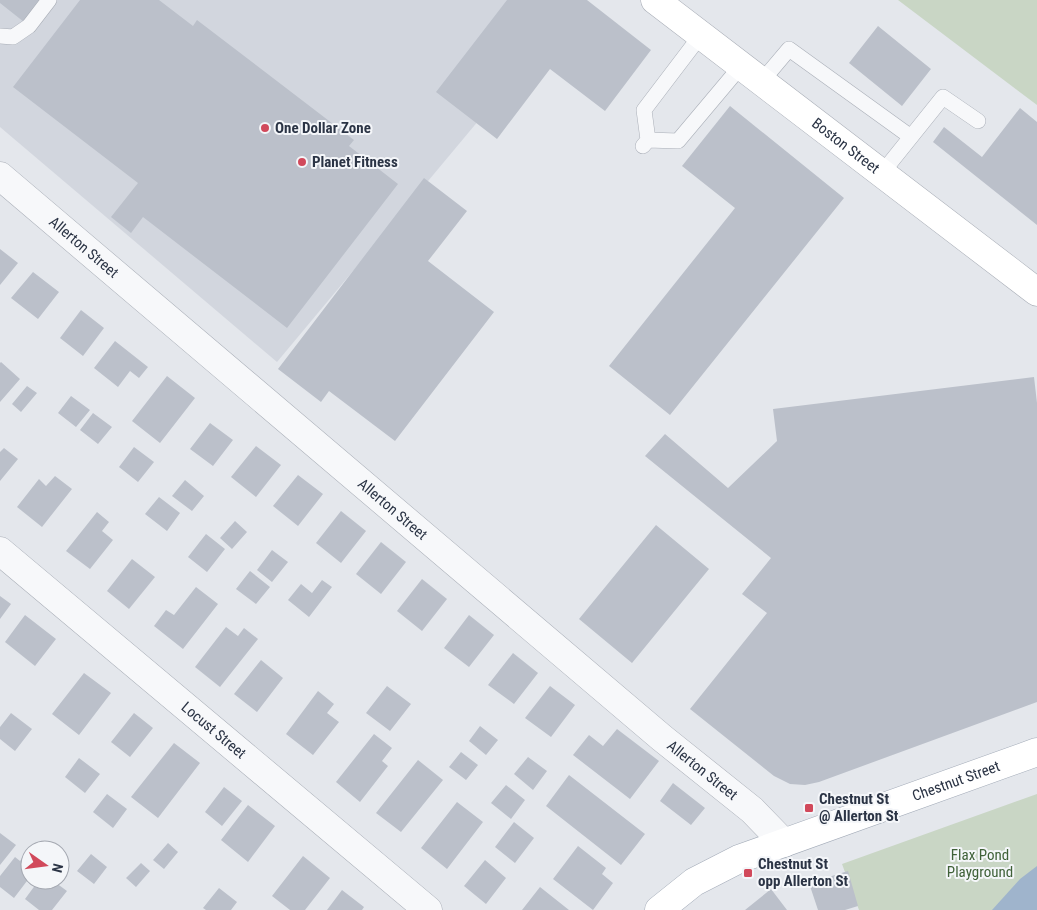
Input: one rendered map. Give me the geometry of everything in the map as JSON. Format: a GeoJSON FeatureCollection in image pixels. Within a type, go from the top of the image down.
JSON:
{"type":"FeatureCollection","features":[{"type":"Feature","properties":{"kind":"main road","name":"Boston Street"},"geometry":{"type":"LineString","coordinates":[[665,4],[751,74],[1035,287]]}},
{"type":"Feature","properties":{"kind":"main road","name":"Chestnut Street"},"geometry":{"type":"LineString","coordinates":[[659,910],[679,893],[713,871],[739,859],[1037,752]]}},
{"type":"Feature","properties":{"kind":"street","name":"Allerton Street"},"geometry":{"type":"LineString","coordinates":[[0,176],[662,738],[752,810],[784,843]]}},
{"type":"Feature","properties":{"kind":"street","name":"Locust Street"},"geometry":{"type":"LineString","coordinates":[[0,551],[428,910]]}},
{"type":"Feature","properties":{"kind":"lane"},"geometry":{"type":"LineString","coordinates":[[0,36],[13,37],[29,26],[49,0]]}},
{"type":"Feature","properties":{"kind":"lane"},"geometry":{"type":"LineString","coordinates":[[701,35],[644,110],[646,143],[678,141],[751,74],[789,49],[911,137]]}},
{"type":"Feature","properties":{"kind":"lane"},"geometry":{"type":"LineString","coordinates":[[882,173],[943,97],[978,121]]}},
{"type":"Feature","properties":{"kind":"shaded area"},"geometry":{"type":"Polygon","coordinates":[[[0,0],[516,0],[479,120],[277,362],[0,127],[0,0]]]}},
{"type":"Feature","properties":{"kind":"green space"},"geometry":{"type":"Polygon","coordinates":[[[898,0],[1037,0],[1037,105],[898,0]]]}},
{"type":"Feature","properties":{"kind":"green space","name":"Flax Pond Playground"},"geometry":{"type":"Polygon","coordinates":[[[1037,794],[1037,880],[997,910],[859,910],[842,864],[1037,794]]]}},
{"type":"Feature","properties":{"kind":"water"},"geometry":{"type":"Polygon","coordinates":[[[1037,866],[1037,910],[992,910],[1020,879],[1037,866]]]}},
{"type":"Feature","properties":{"kind":"building"},"geometry":{"type":"Polygon","coordinates":[[[0,0],[42,0],[24,22],[0,3],[0,0]]]}},
{"type":"Feature","properties":{"kind":"building"},"geometry":{"type":"Polygon","coordinates":[[[80,0],[159,0],[193,26],[197,20],[354,140],[349,146],[398,184],[287,328],[143,217],[131,233],[111,217],[138,183],[13,87],[80,0]]]}},
{"type":"Feature","properties":{"kind":"building"},"geometry":{"type":"Polygon","coordinates":[[[507,0],[587,0],[651,50],[605,111],[550,69],[497,139],[436,92],[507,0]]]}},
{"type":"Feature","properties":{"kind":"building"},"geometry":{"type":"Polygon","coordinates":[[[878,26],[931,69],[902,106],[849,63],[878,26]]]}},
{"type":"Feature","properties":{"kind":"building"},"geometry":{"type":"Polygon","coordinates":[[[730,106],[844,198],[670,415],[609,366],[735,208],[682,166],[730,106]]]}},
{"type":"Feature","properties":{"kind":"building"},"geometry":{"type":"Polygon","coordinates":[[[1020,108],[1037,122],[1037,225],[933,142],[944,127],[982,157],[1020,108]]]}},
{"type":"Feature","properties":{"kind":"building"},"geometry":{"type":"Polygon","coordinates":[[[424,178],[467,211],[428,261],[494,312],[395,441],[329,391],[321,402],[278,369],[424,178]]]}},
{"type":"Feature","properties":{"kind":"building"},"geometry":{"type":"Polygon","coordinates":[[[0,249],[18,263],[0,285],[0,249]]]}},
{"type":"Feature","properties":{"kind":"building"},"geometry":{"type":"Polygon","coordinates":[[[33,272],[59,292],[38,319],[11,298],[33,272]]]}},
{"type":"Feature","properties":{"kind":"building"},"geometry":{"type":"Polygon","coordinates":[[[81,310],[104,328],[83,356],[60,338],[81,310]]]}},
{"type":"Feature","properties":{"kind":"building"},"geometry":{"type":"Polygon","coordinates":[[[115,341],[148,367],[139,378],[130,371],[118,387],[94,368],[115,341]]]}},
{"type":"Feature","properties":{"kind":"building"},"geometry":{"type":"Polygon","coordinates":[[[0,363],[20,379],[0,402],[0,363]]]}},
{"type":"Feature","properties":{"kind":"building"},"geometry":{"type":"Polygon","coordinates":[[[167,376],[195,398],[160,443],[132,421],[167,376]]]}},
{"type":"Feature","properties":{"kind":"building"},"geometry":{"type":"Polygon","coordinates":[[[1034,377],[1037,403],[1037,702],[819,782],[805,785],[790,784],[774,776],[690,709],[767,613],[742,594],[771,558],[645,456],[665,434],[728,488],[777,441],[773,409],[1034,377]]]}},
{"type":"Feature","properties":{"kind":"building"},"geometry":{"type":"Polygon","coordinates":[[[27,386],[37,393],[21,412],[12,404],[27,386]]]}},
{"type":"Feature","properties":{"kind":"building"},"geometry":{"type":"Polygon","coordinates":[[[71,396],[90,410],[76,427],[58,413],[71,396]]]}},
{"type":"Feature","properties":{"kind":"building"},"geometry":{"type":"Polygon","coordinates":[[[93,413],[112,427],[98,444],[80,430],[93,413]]]}},
{"type":"Feature","properties":{"kind":"building"},"geometry":{"type":"Polygon","coordinates":[[[210,423],[233,440],[213,466],[190,449],[210,423]]]}},
{"type":"Feature","properties":{"kind":"building"},"geometry":{"type":"Polygon","coordinates":[[[256,446],[281,465],[256,497],[231,477],[256,446]]]}},
{"type":"Feature","properties":{"kind":"building"},"geometry":{"type":"Polygon","coordinates":[[[134,447],[154,462],[138,482],[119,467],[134,447]]]}},
{"type":"Feature","properties":{"kind":"building"},"geometry":{"type":"Polygon","coordinates":[[[4,448],[18,459],[0,481],[0,452],[4,448]]]}},
{"type":"Feature","properties":{"kind":"building"},"geometry":{"type":"Polygon","coordinates":[[[298,475],[323,494],[298,526],[273,506],[298,475]]]}},
{"type":"Feature","properties":{"kind":"building"},"geometry":{"type":"Polygon","coordinates":[[[55,476],[72,489],[42,527],[17,507],[39,479],[46,486],[55,476]]]}},
{"type":"Feature","properties":{"kind":"building"},"geometry":{"type":"Polygon","coordinates":[[[185,480],[204,496],[192,511],[172,496],[185,480]]]}},
{"type":"Feature","properties":{"kind":"building"},"geometry":{"type":"Polygon","coordinates":[[[159,497],[180,513],[167,531],[145,514],[159,497]]]}},
{"type":"Feature","properties":{"kind":"building"},"geometry":{"type":"Polygon","coordinates":[[[341,511],[366,531],[341,563],[316,543],[341,511]]]}},
{"type":"Feature","properties":{"kind":"building"},"geometry":{"type":"Polygon","coordinates":[[[97,512],[109,522],[102,531],[113,540],[90,569],[66,551],[97,512]]]}},
{"type":"Feature","properties":{"kind":"building"},"geometry":{"type":"Polygon","coordinates":[[[235,521],[247,532],[232,549],[220,538],[235,521]]]}},
{"type":"Feature","properties":{"kind":"building"},"geometry":{"type":"Polygon","coordinates":[[[656,525],[709,569],[632,663],[579,619],[656,525]]]}},
{"type":"Feature","properties":{"kind":"building"},"geometry":{"type":"Polygon","coordinates":[[[206,534],[225,549],[207,572],[188,557],[206,534]]]}},
{"type":"Feature","properties":{"kind":"building"},"geometry":{"type":"Polygon","coordinates":[[[381,542],[406,562],[381,594],[356,574],[381,542]]]}},
{"type":"Feature","properties":{"kind":"building"},"geometry":{"type":"Polygon","coordinates":[[[272,550],[288,562],[272,582],[257,570],[272,550]]]}},
{"type":"Feature","properties":{"kind":"building"},"geometry":{"type":"Polygon","coordinates":[[[132,559],[155,577],[129,609],[107,591],[132,559]]]}},
{"type":"Feature","properties":{"kind":"building"},"geometry":{"type":"Polygon","coordinates":[[[250,571],[270,587],[256,604],[236,589],[250,571]]]}},
{"type":"Feature","properties":{"kind":"building"},"geometry":{"type":"Polygon","coordinates":[[[422,579],[447,599],[422,631],[397,611],[422,579]]]}},
{"type":"Feature","properties":{"kind":"building"},"geometry":{"type":"Polygon","coordinates":[[[322,580],[332,587],[309,617],[288,600],[301,584],[312,593],[322,580]]]}},
{"type":"Feature","properties":{"kind":"building"},"geometry":{"type":"Polygon","coordinates":[[[196,587],[218,604],[183,649],[154,626],[166,610],[174,615],[196,587]]]}},
{"type":"Feature","properties":{"kind":"building"},"geometry":{"type":"Polygon","coordinates":[[[0,596],[11,604],[0,619],[0,596]]]}},
{"type":"Feature","properties":{"kind":"building"},"geometry":{"type":"Polygon","coordinates":[[[25,615],[56,639],[35,666],[5,642],[25,615]]]}},
{"type":"Feature","properties":{"kind":"building"},"geometry":{"type":"Polygon","coordinates":[[[469,615],[494,635],[469,667],[444,648],[469,615]]]}},
{"type":"Feature","properties":{"kind":"building"},"geometry":{"type":"Polygon","coordinates":[[[226,627],[238,636],[244,628],[258,639],[220,687],[195,667],[226,627]]]}},
{"type":"Feature","properties":{"kind":"building"},"geometry":{"type":"Polygon","coordinates":[[[513,653],[538,673],[514,704],[488,685],[513,653]]]}},
{"type":"Feature","properties":{"kind":"building"},"geometry":{"type":"Polygon","coordinates":[[[261,660],[283,678],[257,712],[234,694],[261,660]]]}},
{"type":"Feature","properties":{"kind":"building"},"geometry":{"type":"Polygon","coordinates":[[[84,673],[111,693],[79,735],[52,714],[84,673]]]}},
{"type":"Feature","properties":{"kind":"building"},"geometry":{"type":"Polygon","coordinates":[[[387,686],[411,704],[390,731],[366,713],[387,686]]]}},
{"type":"Feature","properties":{"kind":"building"},"geometry":{"type":"Polygon","coordinates":[[[550,686],[575,705],[551,737],[525,718],[550,686]]]}},
{"type":"Feature","properties":{"kind":"building"},"geometry":{"type":"Polygon","coordinates":[[[318,691],[334,704],[327,713],[339,722],[313,755],[286,734],[318,691]]]}},
{"type":"Feature","properties":{"kind":"building"},"geometry":{"type":"Polygon","coordinates":[[[11,713],[32,729],[15,751],[0,739],[0,727],[11,713]]]}},
{"type":"Feature","properties":{"kind":"building"},"geometry":{"type":"Polygon","coordinates":[[[134,713],[153,728],[130,757],[111,742],[134,713]]]}},
{"type":"Feature","properties":{"kind":"building"},"geometry":{"type":"Polygon","coordinates":[[[480,726],[498,740],[486,755],[469,741],[480,726]]]}},
{"type":"Feature","properties":{"kind":"building"},"geometry":{"type":"Polygon","coordinates":[[[617,729],[659,761],[630,799],[573,755],[589,735],[603,746],[617,729]]]}},
{"type":"Feature","properties":{"kind":"building"},"geometry":{"type":"Polygon","coordinates":[[[374,734],[392,748],[382,761],[388,766],[360,802],[336,782],[374,734]]]}},
{"type":"Feature","properties":{"kind":"building"},"geometry":{"type":"Polygon","coordinates":[[[174,743],[200,763],[158,818],[131,797],[174,743]]]}},
{"type":"Feature","properties":{"kind":"building"},"geometry":{"type":"Polygon","coordinates":[[[461,752],[478,765],[466,780],[449,767],[461,752]]]}},
{"type":"Feature","properties":{"kind":"building"},"geometry":{"type":"Polygon","coordinates":[[[528,757],[547,771],[533,790],[514,774],[528,757]]]}},
{"type":"Feature","properties":{"kind":"building"},"geometry":{"type":"Polygon","coordinates":[[[79,758],[100,774],[85,793],[65,777],[79,758]]]}},
{"type":"Feature","properties":{"kind":"building"},"geometry":{"type":"Polygon","coordinates":[[[418,760],[443,780],[401,832],[376,813],[418,760]]]}},
{"type":"Feature","properties":{"kind":"building"},"geometry":{"type":"Polygon","coordinates":[[[569,775],[645,834],[621,865],[546,806],[569,775]]]}},
{"type":"Feature","properties":{"kind":"building"},"geometry":{"type":"Polygon","coordinates":[[[673,783],[705,808],[691,825],[660,801],[673,783]]]}},
{"type":"Feature","properties":{"kind":"building"},"geometry":{"type":"Polygon","coordinates":[[[506,785],[525,800],[511,819],[491,803],[506,785]]]}},
{"type":"Feature","properties":{"kind":"building"},"geometry":{"type":"Polygon","coordinates":[[[224,787],[242,801],[222,826],[205,812],[224,787]]]}},
{"type":"Feature","properties":{"kind":"building"},"geometry":{"type":"Polygon","coordinates":[[[107,794],[127,809],[113,828],[93,812],[107,794]]]}},
{"type":"Feature","properties":{"kind":"building"},"geometry":{"type":"Polygon","coordinates":[[[457,802],[483,822],[447,869],[421,848],[457,802]]]}},
{"type":"Feature","properties":{"kind":"building"},"geometry":{"type":"Polygon","coordinates":[[[248,805],[275,826],[248,862],[221,840],[248,805]]]}},
{"type":"Feature","properties":{"kind":"building"},"geometry":{"type":"Polygon","coordinates":[[[514,822],[534,838],[515,863],[495,847],[514,822]]]}},
{"type":"Feature","properties":{"kind":"building"},"geometry":{"type":"Polygon","coordinates":[[[0,833],[16,845],[0,865],[0,833]]]}},
{"type":"Feature","properties":{"kind":"building"},"geometry":{"type":"Polygon","coordinates":[[[168,843],[178,852],[164,869],[153,860],[168,843]]]}},
{"type":"Feature","properties":{"kind":"building"},"geometry":{"type":"Polygon","coordinates":[[[578,846],[606,868],[602,874],[613,883],[593,910],[553,879],[578,846]]]}},
{"type":"Feature","properties":{"kind":"building"},"geometry":{"type":"Polygon","coordinates":[[[91,854],[107,867],[94,884],[77,871],[91,854]]]}},
{"type":"Feature","properties":{"kind":"building"},"geometry":{"type":"Polygon","coordinates":[[[303,856],[330,878],[305,910],[290,910],[272,896],[303,856]]]}},
{"type":"Feature","properties":{"kind":"building"},"geometry":{"type":"Polygon","coordinates":[[[15,857],[20,861],[20,890],[14,898],[0,887],[0,876],[15,857]]]}},
{"type":"Feature","properties":{"kind":"building"},"geometry":{"type":"Polygon","coordinates":[[[485,860],[506,878],[486,904],[464,886],[485,860]]]}},
{"type":"Feature","properties":{"kind":"building"},"geometry":{"type":"Polygon","coordinates":[[[141,863],[150,871],[136,887],[126,878],[141,863]]]}},
{"type":"Feature","properties":{"kind":"building"},"geometry":{"type":"Polygon","coordinates":[[[848,871],[858,906],[845,910],[818,910],[809,883],[848,871]]]}},
{"type":"Feature","properties":{"kind":"building"},"geometry":{"type":"Polygon","coordinates":[[[540,887],[569,910],[522,910],[540,887]]]}},
{"type":"Feature","properties":{"kind":"building"},"geometry":{"type":"Polygon","coordinates":[[[219,888],[237,902],[231,910],[206,910],[203,908],[219,888]]]}},
{"type":"Feature","properties":{"kind":"building"},"geometry":{"type":"Polygon","coordinates":[[[771,889],[787,910],[745,910],[771,889]]]}},
{"type":"Feature","properties":{"kind":"building"},"geometry":{"type":"Polygon","coordinates":[[[32,890],[67,891],[52,910],[39,910],[25,899],[32,890]]]}},
{"type":"Feature","properties":{"kind":"building"},"geometry":{"type":"Polygon","coordinates":[[[342,890],[364,907],[362,910],[327,910],[342,890]]]}},
{"type":"Feature","properties":{"kind":"place","name":"One Dollar Zone"},"geometry":{"type":"Point","coordinates":[265,128]}},
{"type":"Feature","properties":{"kind":"place","name":"Planet Fitness"},"geometry":{"type":"Point","coordinates":[302,162]}},
{"type":"Feature","properties":{"kind":"place","name":"Chestnut St @ Allerton St"},"geometry":{"type":"Point","coordinates":[809,808]}},
{"type":"Feature","properties":{"kind":"place","name":"Chestnut St opp Allerton St"},"geometry":{"type":"Point","coordinates":[748,873]}}]}
